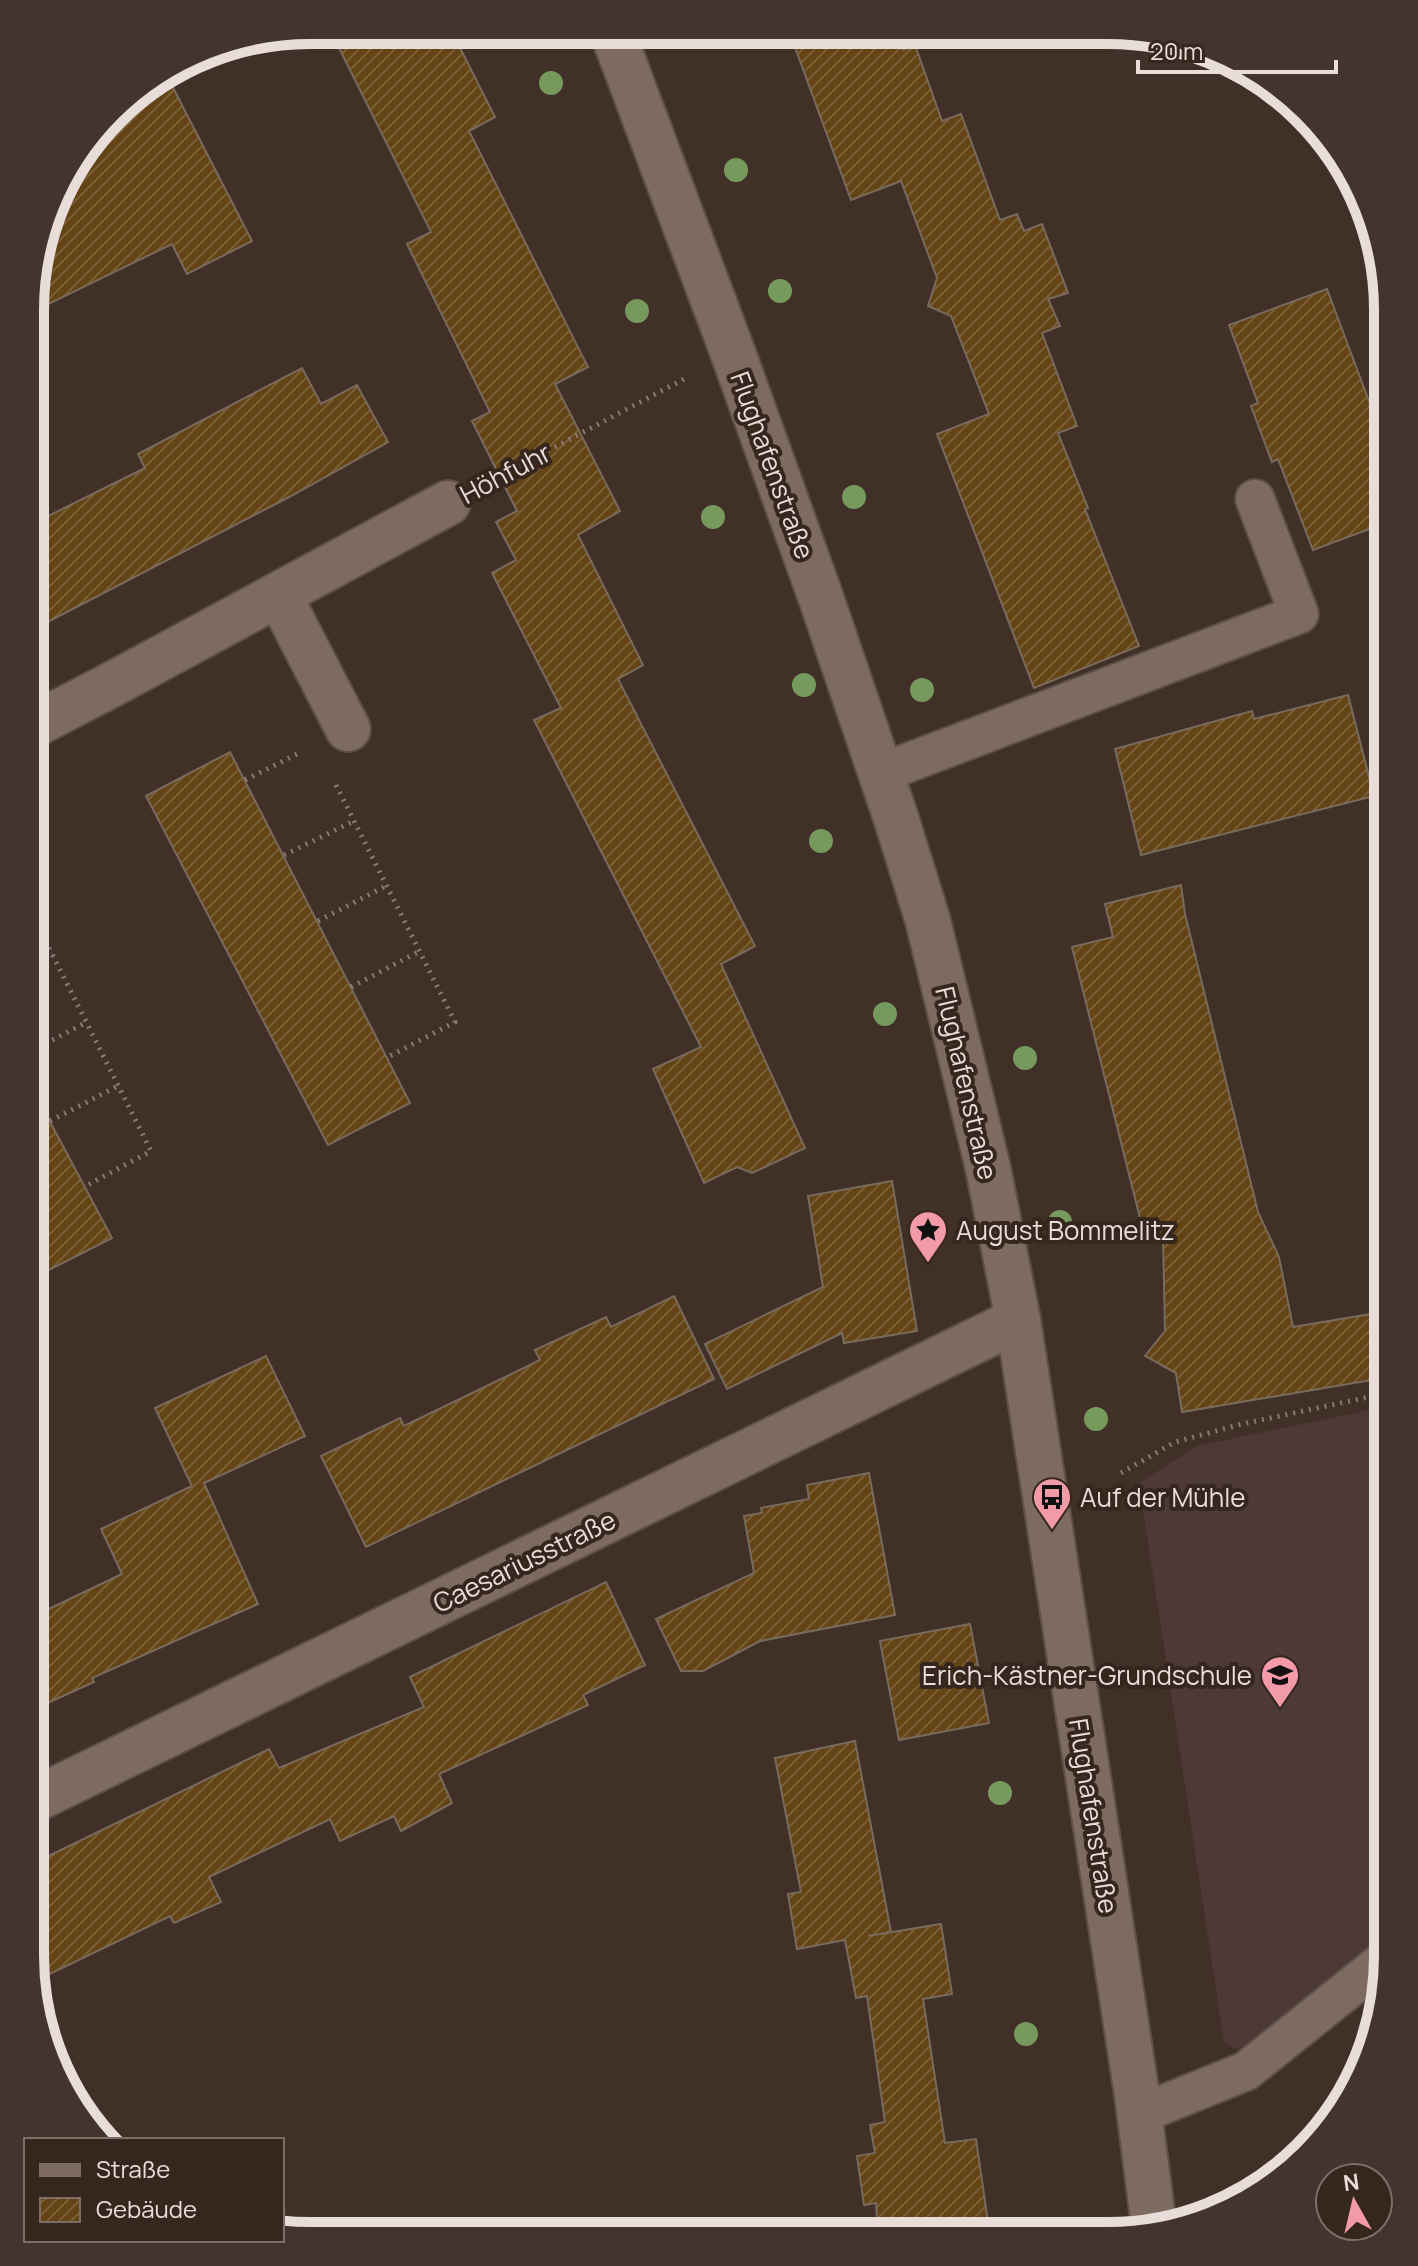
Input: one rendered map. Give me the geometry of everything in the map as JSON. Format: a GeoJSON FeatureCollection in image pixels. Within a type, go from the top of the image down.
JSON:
{"type":"FeatureCollection","features":[{"type":"Feature","properties":{"kind":"main road","name":"Flughafenstraße"},"geometry":{"type":"LineString","coordinates":[[617,44],[821,598],[928,921],[988,1168],[1018,1320],[1140,2114],[1153,2218]]}},
{"type":"Feature","properties":{"kind":"main road","name":"Höhfuhr"},"geometry":{"type":"LineString","coordinates":[[44,720],[448,503]]}},
{"type":"Feature","properties":{"kind":"main road"},"geometry":{"type":"LineString","coordinates":[[279,595],[348,729]]}},
{"type":"Feature","properties":{"kind":"main road","name":"Caesariusstraße"},"geometry":{"type":"LineString","coordinates":[[44,1795],[1018,1320]]}},
{"type":"Feature","properties":{"kind":"lane"},"geometry":{"type":"LineString","coordinates":[[881,773],[1299,614],[1255,499]]}},
{"type":"Feature","properties":{"kind":"lane"},"geometry":{"type":"LineString","coordinates":[[1140,2114],[1246,2071],[1373,1969]]}},
{"type":"Feature","properties":{"kind":"path","name":"Höhfuhr"},"geometry":{"type":"LineString","coordinates":[[448,503],[733,353]]}},
{"type":"Feature","properties":{"kind":"path"},"geometry":{"type":"LineString","coordinates":[[335,783],[455,1022],[388,1057]]}},
{"type":"Feature","properties":{"kind":"path"},"geometry":{"type":"LineString","coordinates":[[284,855],[354,821]]}},
{"type":"Feature","properties":{"kind":"path"},"geometry":{"type":"LineString","coordinates":[[318,921],[386,886]]}},
{"type":"Feature","properties":{"kind":"path"},"geometry":{"type":"LineString","coordinates":[[44,937],[151,1151],[84,1187]]}},
{"type":"Feature","properties":{"kind":"path"},"geometry":{"type":"LineString","coordinates":[[351,987],[420,951]]}},
{"type":"Feature","properties":{"kind":"path"},"geometry":{"type":"LineString","coordinates":[[44,960],[53,955]]}},
{"type":"Feature","properties":{"kind":"path"},"geometry":{"type":"LineString","coordinates":[[44,1044],[87,1022]]}},
{"type":"Feature","properties":{"kind":"path"},"geometry":{"type":"LineString","coordinates":[[50,1121],[118,1086]]}},
{"type":"Feature","properties":{"kind":"path"},"geometry":{"type":"LineString","coordinates":[[1121,1473],[1175,1442],[1242,1424],[1373,1396]]}},
{"type":"Feature","properties":{"kind":"shaded area","name":"Erich-Kästner-Grundschule"},"geometry":{"type":"Polygon","coordinates":[[[1373,1409],[1373,1947],[1263,2040],[1237,2049],[1224,2042],[1139,1483],[1197,1446],[1373,1409]]]}},
{"type":"Feature","properties":{"kind":"building"},"geometry":{"type":"Polygon","coordinates":[[[337,44],[458,44],[495,117],[469,131],[588,367],[555,384],[620,511],[578,535],[643,665],[618,679],[755,946],[721,964],[805,1148],[752,1173],[737,1167],[704,1183],[653,1069],[701,1047],[534,720],[561,708],[492,573],[516,560],[496,522],[517,511],[472,421],[490,412],[407,244],[431,232],[337,44]]]}},
{"type":"Feature","properties":{"kind":"building"},"geometry":{"type":"Polygon","coordinates":[[[794,44],[901,44],[903,50],[915,45],[942,121],[961,114],[1000,220],[1017,214],[1024,231],[1042,224],[1068,293],[1048,299],[1060,326],[1042,333],[1077,426],[1058,433],[1139,646],[1034,688],[937,434],[989,414],[951,316],[928,306],[937,278],[901,181],[851,200],[794,44]]]}},
{"type":"Feature","properties":{"kind":"building"},"geometry":{"type":"Polygon","coordinates":[[[171,84],[252,241],[187,274],[172,244],[44,306],[53,241],[64,208],[80,177],[110,135],[148,99],[171,84]]]}},
{"type":"Feature","properties":{"kind":"building"},"geometry":{"type":"Polygon","coordinates":[[[1327,289],[1374,414],[1374,527],[1313,550],[1278,459],[1272,462],[1251,406],[1258,403],[1229,325],[1327,289]]]}},
{"type":"Feature","properties":{"kind":"building"},"geometry":{"type":"Polygon","coordinates":[[[302,368],[321,404],[357,385],[388,442],[291,496],[44,624],[44,518],[145,468],[138,454],[302,368]]]}},
{"type":"Feature","properties":{"kind":"building"},"geometry":{"type":"Polygon","coordinates":[[[1348,695],[1374,796],[1141,855],[1115,749],[1252,711],[1254,719],[1348,695]]]}},
{"type":"Feature","properties":{"kind":"building"},"geometry":{"type":"Polygon","coordinates":[[[230,752],[410,1103],[328,1145],[146,796],[230,752]]]}},
{"type":"Feature","properties":{"kind":"building"},"geometry":{"type":"Polygon","coordinates":[[[1181,885],[1185,914],[1258,1212],[1279,1257],[1293,1327],[1371,1314],[1373,1380],[1182,1412],[1176,1373],[1145,1356],[1165,1331],[1163,1238],[1146,1242],[1072,947],[1113,937],[1105,904],[1181,885]]]}},
{"type":"Feature","properties":{"kind":"building"},"geometry":{"type":"Polygon","coordinates":[[[44,1110],[112,1238],[44,1272],[44,1110]]]}},
{"type":"Feature","properties":{"kind":"building"},"geometry":{"type":"Polygon","coordinates":[[[892,1181],[917,1331],[844,1343],[842,1333],[727,1389],[705,1344],[823,1287],[808,1196],[892,1181]]]}},
{"type":"Feature","properties":{"kind":"building"},"geometry":{"type":"Polygon","coordinates":[[[674,1296],[714,1379],[366,1547],[321,1456],[400,1418],[404,1426],[540,1360],[535,1350],[606,1317],[611,1327],[674,1296]]]}},
{"type":"Feature","properties":{"kind":"building"},"geometry":{"type":"Polygon","coordinates":[[[266,1356],[305,1436],[204,1483],[258,1604],[92,1678],[94,1682],[44,1705],[44,1611],[122,1574],[101,1529],[192,1486],[155,1408],[266,1356]]]}},
{"type":"Feature","properties":{"kind":"building"},"geometry":{"type":"Polygon","coordinates":[[[869,1473],[895,1615],[760,1641],[703,1671],[681,1671],[656,1619],[754,1573],[744,1516],[762,1513],[761,1508],[809,1499],[807,1485],[869,1473]]]}},
{"type":"Feature","properties":{"kind":"building"},"geometry":{"type":"Polygon","coordinates":[[[606,1582],[645,1665],[583,1695],[588,1705],[439,1774],[452,1803],[401,1831],[394,1816],[340,1841],[330,1819],[209,1877],[221,1902],[174,1923],[170,1916],[45,1976],[44,1858],[269,1749],[279,1768],[424,1707],[410,1677],[606,1582]]]}},
{"type":"Feature","properties":{"kind":"building"},"geometry":{"type":"Polygon","coordinates":[[[970,1624],[989,1723],[899,1740],[880,1641],[970,1624]]]}},
{"type":"Feature","properties":{"kind":"building"},"geometry":{"type":"Polygon","coordinates":[[[855,1741],[891,1932],[868,1936],[941,1924],[952,1994],[923,1999],[945,2143],[976,2139],[988,2222],[877,2222],[876,2203],[864,2205],[857,2156],[875,2153],[870,2125],[885,2122],[867,1996],[856,1998],[845,1940],[797,1949],[788,1894],[801,1892],[775,1758],[855,1741]]]}},
{"type":"Feature","properties":{"kind":"place","name":"August Bommelitz"},"geometry":{"type":"Point","coordinates":[928,1264]}},
{"type":"Feature","properties":{"kind":"place","name":"Auf der Mühle"},"geometry":{"type":"Point","coordinates":[1052,1531]}},
{"type":"Feature","properties":{"kind":"place","name":"Erich-Kästner-Grundschule"},"geometry":{"type":"Point","coordinates":[1280,1709]}}]}
